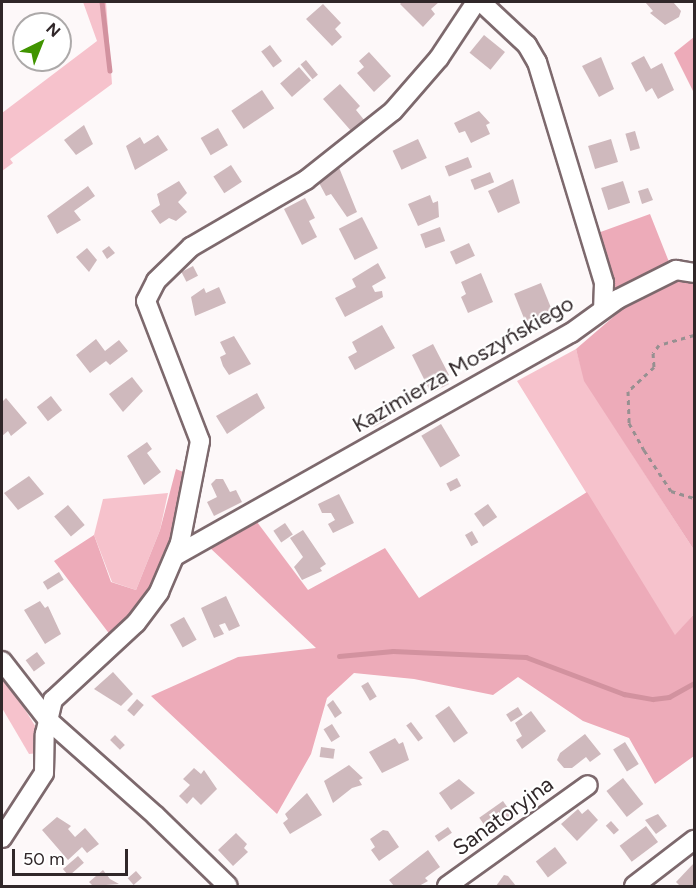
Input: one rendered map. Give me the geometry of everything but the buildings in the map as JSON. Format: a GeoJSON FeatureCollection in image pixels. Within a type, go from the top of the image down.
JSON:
{"type":"FeatureCollection","features":[{"type":"Feature","properties":{"kind":"street","name":"Kazimierza Moszyńskiego"},"geometry":{"type":"LineString","coordinates":[[2,838],[44,773],[48,720],[53,700],[136,623],[159,592],[175,556],[192,495],[200,441],[146,302],[156,281],[191,247],[306,180],[393,111],[439,58],[479,2],[527,45],[537,62],[604,283],[603,309],[571,333],[175,556]]}},
{"type":"Feature","properties":{"kind":"street"},"geometry":{"type":"LineString","coordinates":[[603,309],[676,270],[694,273]]}},
{"type":"Feature","properties":{"kind":"street"},"geometry":{"type":"LineString","coordinates":[[2,661],[48,720],[156,816],[228,886]]}},
{"type":"Feature","properties":{"kind":"street","name":"Sanatoryjna"},"geometry":{"type":"LineString","coordinates":[[447,886],[588,785]]}},
{"type":"Feature","properties":{"kind":"street"},"geometry":{"type":"LineString","coordinates":[[634,886],[694,840]]}},
{"type":"Feature","properties":{"kind":"path"},"geometry":{"type":"LineString","coordinates":[[694,335],[659,345],[653,353],[654,367],[628,391],[629,423],[644,450],[671,491],[694,498]]}},
{"type":"Feature","properties":{"kind":"shaded area"},"geometry":{"type":"Polygon","coordinates":[[[83,2],[106,2],[112,84],[10,159],[13,163],[2,171],[2,113],[56,72],[72,72],[72,60],[97,41],[83,2]]]}},
{"type":"Feature","properties":{"kind":"shaded area"},"geometry":{"type":"Polygon","coordinates":[[[694,37],[694,93],[674,53],[694,37]]]}},
{"type":"Feature","properties":{"kind":"shaded area"},"geometry":{"type":"Polygon","coordinates":[[[650,214],[671,267],[694,261],[694,550],[584,381],[576,349],[619,312],[595,234],[650,214]]]}},
{"type":"Feature","properties":{"kind":"shaded area"},"geometry":{"type":"Polygon","coordinates":[[[576,349],[585,381],[694,550],[694,614],[675,636],[517,381],[576,349]]]}},
{"type":"Feature","properties":{"kind":"shaded area"},"geometry":{"type":"Polygon","coordinates":[[[176,469],[188,474],[163,568],[134,619],[114,640],[54,561],[94,535],[111,582],[136,590],[160,530],[176,469]]]}},
{"type":"Feature","properties":{"kind":"shaded area"},"geometry":{"type":"Polygon","coordinates":[[[587,492],[675,635],[694,614],[694,756],[655,784],[629,738],[583,721],[518,677],[493,695],[414,679],[354,673],[327,698],[311,754],[277,814],[151,696],[238,657],[316,648],[208,546],[254,518],[308,590],[385,548],[419,598],[587,492]]]}},
{"type":"Feature","properties":{"kind":"shaded area"},"geometry":{"type":"Polygon","coordinates":[[[168,493],[160,530],[136,590],[112,582],[94,535],[103,499],[168,493]]]}},
{"type":"Feature","properties":{"kind":"shaded area"},"geometry":{"type":"Polygon","coordinates":[[[2,672],[37,729],[39,753],[29,754],[2,708],[2,672]]]}},
{"type":"Feature","properties":{"kind":"waterway"},"geometry":{"type":"LineString","coordinates":[[102,2],[110,71]]}},
{"type":"Feature","properties":{"kind":"waterway"},"geometry":{"type":"LineString","coordinates":[[339,656],[393,651],[526,657],[624,694],[653,699],[669,697],[694,683]]}}]}
